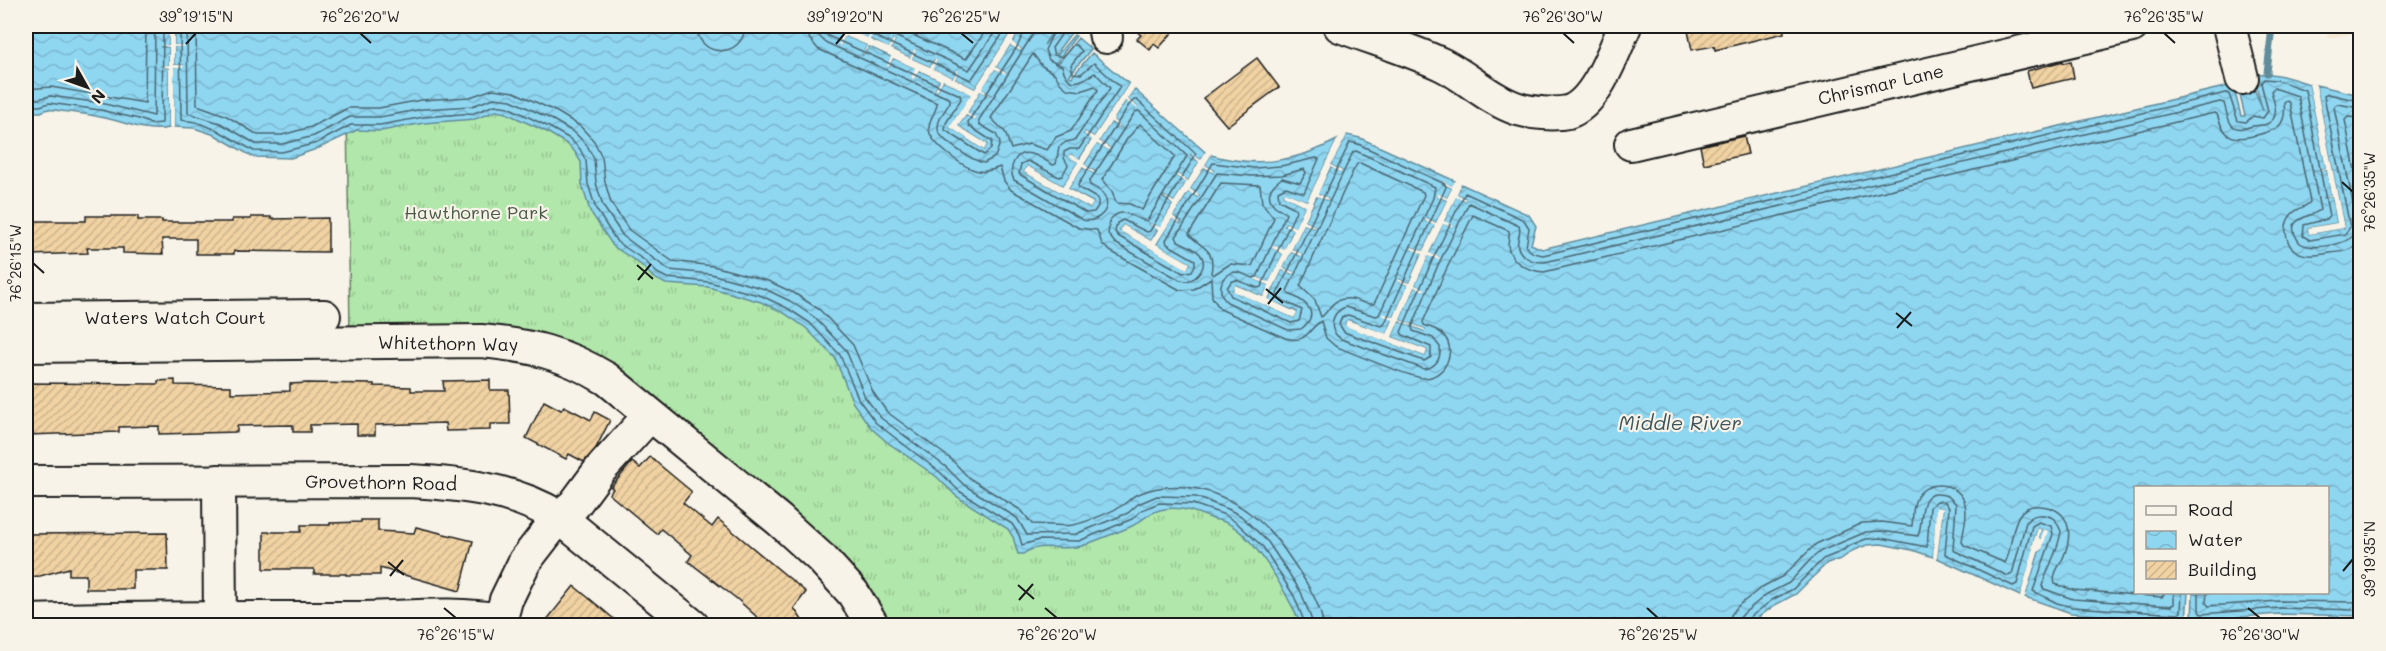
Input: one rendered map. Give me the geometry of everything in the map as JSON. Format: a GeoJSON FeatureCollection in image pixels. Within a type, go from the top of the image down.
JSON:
{"type":"FeatureCollection","features":[{"type":"Feature","properties":{"kind":"street"},"geometry":{"type":"LineString","coordinates":[[1340,26],[1409,50],[1445,66],[1517,108],[1555,113],[1569,111],[1592,93],[1625,26]]}},
{"type":"Feature","properties":{"kind":"street","name":"Chrismar Lane"},"geometry":{"type":"LineString","coordinates":[[1631,144],[2132,26]]}},
{"type":"Feature","properties":{"kind":"street"},"geometry":{"type":"LineString","coordinates":[[2229,26],[2242,78]]}},
{"type":"Feature","properties":{"kind":"street","name":"Waters Watch Court"},"geometry":{"type":"LineString","coordinates":[[26,319],[324,316]]}},
{"type":"Feature","properties":{"kind":"street","name":"Whitethorn Way"},"geometry":{"type":"LineString","coordinates":[[26,346],[471,341],[525,345],[556,353],[584,365],[607,379],[779,520],[822,559],[853,593],[873,626]]}},
{"type":"Feature","properties":{"kind":"street"},"geometry":{"type":"LineString","coordinates":[[26,621],[83,623],[357,622],[465,615],[500,623],[506,600],[525,561],[559,517],[574,505],[600,470],[650,415]]}},
{"type":"Feature","properties":{"kind":"street"},"geometry":{"type":"LineString","coordinates":[[219,481],[220,621]]}},
{"type":"Feature","properties":{"kind":"street","name":"Grovethorn Road"},"geometry":{"type":"LineString","coordinates":[[26,482],[410,481],[465,484],[515,496],[559,517],[693,626]]}},
{"type":"Feature","properties":{"kind":"shaded area"},"geometry":{"type":"Polygon","coordinates":[[[2325,26],[2360,26],[2360,32],[2328,38],[2325,26]]]}},
{"type":"Feature","properties":{"kind":"green space","name":"Hawthorne Park"},"geometry":{"type":"Polygon","coordinates":[[[499,86],[1102,473],[1248,527],[1330,625],[883,625],[590,360],[350,334],[347,111],[499,86]]]}},
{"type":"Feature","properties":{"kind":"water"},"geometry":{"type":"Polygon","coordinates":[[[26,26],[168,26],[169,45],[160,47],[169,47],[169,66],[160,66],[169,68],[169,128],[143,128],[94,116],[48,109],[41,112],[26,112],[26,26]]]}},
{"type":"Feature","properties":{"kind":"water","name":"Middle River"},"geometry":{"type":"Polygon","coordinates":[[[174,26],[720,26],[721,30],[724,26],[831,26],[830,30],[843,36],[839,45],[845,36],[867,45],[862,56],[869,46],[891,57],[889,67],[893,58],[916,68],[912,78],[918,70],[940,80],[935,90],[937,91],[943,80],[972,94],[951,127],[984,150],[987,144],[958,126],[966,115],[976,120],[967,113],[980,91],[991,95],[981,89],[995,69],[1006,73],[996,67],[1010,45],[1020,51],[1021,49],[1012,43],[1023,26],[1056,26],[1044,45],[1060,26],[1071,33],[1056,53],[1058,54],[1074,35],[1076,36],[1055,64],[1057,65],[1078,38],[1091,49],[1069,76],[1072,77],[1092,53],[1129,84],[1094,137],[1085,132],[1084,134],[1092,139],[1079,160],[1071,154],[1069,156],[1078,162],[1063,186],[1027,166],[1024,172],[1090,208],[1093,202],[1068,189],[1082,167],[1095,174],[1096,172],[1084,165],[1097,143],[1110,151],[1111,149],[1099,141],[1111,122],[1123,129],[1113,120],[1126,100],[1138,107],[1127,99],[1134,89],[1205,152],[1201,160],[1190,154],[1199,162],[1188,181],[1177,174],[1176,176],[1186,183],[1174,202],[1164,196],[1163,198],[1173,204],[1160,228],[1148,223],[1158,229],[1151,241],[1123,225],[1120,231],[1187,268],[1190,263],[1156,245],[1172,218],[1181,224],[1182,222],[1173,216],[1189,191],[1197,197],[1199,195],[1190,189],[1204,167],[1212,172],[1214,170],[1205,165],[1211,155],[1244,161],[1276,161],[1306,153],[1337,140],[1307,201],[1284,193],[1283,195],[1305,206],[1295,228],[1286,223],[1285,226],[1294,229],[1284,251],[1273,246],[1283,254],[1269,283],[1255,277],[1269,285],[1263,297],[1236,285],[1233,290],[1294,318],[1297,312],[1268,300],[1282,270],[1292,274],[1293,272],[1283,268],[1291,252],[1300,256],[1301,254],[1292,249],[1304,224],[1313,228],[1315,226],[1305,221],[1317,196],[1327,200],[1328,198],[1317,194],[1331,167],[1342,171],[1331,165],[1347,135],[1360,138],[1455,181],[1453,187],[1443,182],[1452,188],[1447,198],[1438,194],[1437,196],[1447,200],[1436,223],[1426,219],[1425,221],[1435,225],[1423,251],[1412,247],[1422,253],[1409,283],[1398,279],[1408,285],[1394,317],[1383,314],[1393,319],[1387,335],[1348,320],[1345,325],[1425,356],[1427,350],[1392,337],[1399,321],[1424,331],[1425,329],[1400,320],[1414,287],[1424,290],[1415,285],[1428,255],[1439,259],[1429,254],[1443,223],[1452,227],[1444,222],[1456,196],[1464,200],[1465,198],[1457,194],[1461,184],[1529,215],[1536,226],[1531,244],[1542,249],[2233,85],[2241,116],[2245,116],[2236,79],[2249,76],[2263,111],[2253,75],[2268,74],[2309,84],[2326,168],[2313,171],[2327,170],[2331,195],[2322,198],[2332,196],[2337,223],[2308,228],[2309,234],[2344,228],[2316,85],[2360,95],[2360,616],[2279,614],[2192,621],[2193,594],[2329,594],[2329,486],[2134,486],[2134,594],[2188,594],[2186,621],[2071,613],[2025,597],[2039,552],[2042,550],[2042,539],[2039,538],[2041,529],[2038,528],[2032,546],[2034,551],[2020,596],[1937,558],[1943,508],[1937,507],[1933,557],[1881,544],[1867,545],[1841,559],[1827,563],[1796,594],[1775,605],[1748,625],[1301,625],[1269,566],[1246,537],[1222,521],[1181,509],[1156,511],[1132,526],[1085,545],[1070,548],[1038,548],[1018,554],[1008,529],[956,496],[937,477],[871,428],[853,403],[835,358],[806,328],[784,313],[761,302],[708,287],[666,284],[654,278],[640,264],[613,246],[590,211],[582,185],[581,162],[567,144],[547,132],[506,113],[496,111],[475,119],[424,123],[381,131],[357,130],[291,158],[253,157],[215,135],[194,128],[174,127],[173,67],[184,65],[174,65],[174,47],[183,46],[174,45],[174,26]]]}},
{"type":"Feature","properties":{"kind":"water"},"geometry":{"type":"Polygon","coordinates":[[[837,26],[1015,26],[975,89],[955,79],[958,70],[953,78],[932,69],[936,60],[930,67],[912,59],[915,49],[910,58],[891,49],[895,40],[893,39],[889,49],[870,39],[872,30],[868,39],[837,26]]]}},
{"type":"Feature","properties":{"kind":"pier"},"geometry":{"type":"Polygon","coordinates":[[[168,26],[174,26],[174,45],[183,45],[183,47],[174,47],[174,65],[184,65],[174,67],[174,127],[169,128],[169,68],[160,66],[169,65],[169,47],[159,45],[169,45],[168,26]]]}},
{"type":"Feature","properties":{"kind":"pier"},"geometry":{"type":"Polygon","coordinates":[[[831,26],[837,26],[868,38],[872,29],[874,31],[870,40],[889,48],[893,39],[895,40],[891,49],[910,58],[914,49],[916,50],[912,59],[930,67],[935,59],[937,60],[933,69],[953,78],[959,70],[955,79],[975,89],[1015,26],[1018,26],[1008,42],[1019,26],[1023,26],[1012,42],[1021,49],[1020,51],[1010,45],[996,67],[1006,73],[995,69],[982,89],[991,96],[980,91],[967,113],[976,118],[975,120],[966,115],[958,126],[987,144],[984,150],[950,127],[971,94],[943,80],[937,91],[935,90],[940,80],[919,70],[914,79],[911,78],[915,68],[893,58],[889,67],[887,66],[891,56],[869,46],[862,56],[867,45],[845,36],[840,46],[838,45],[842,36],[829,30],[831,26]]]}},
{"type":"Feature","properties":{"kind":"pier"},"geometry":{"type":"Polygon","coordinates":[[[1129,84],[1131,86],[1124,98],[1132,87],[1134,89],[1127,99],[1138,107],[1125,101],[1113,120],[1123,129],[1111,122],[1099,141],[1111,149],[1110,151],[1097,144],[1084,164],[1096,173],[1082,167],[1068,189],[1093,203],[1090,208],[1024,172],[1027,166],[1063,186],[1078,162],[1069,157],[1070,154],[1080,159],[1092,140],[1084,134],[1085,132],[1094,137],[1129,84]]]}},
{"type":"Feature","properties":{"kind":"pier"},"geometry":{"type":"Polygon","coordinates":[[[2309,84],[2316,85],[2344,228],[2309,234],[2308,228],[2337,223],[2332,196],[2321,198],[2331,195],[2327,170],[2313,171],[2326,168],[2309,84]]]}},
{"type":"Feature","properties":{"kind":"pier"},"geometry":{"type":"Polygon","coordinates":[[[1347,135],[1331,165],[1342,171],[1341,173],[1330,167],[1318,194],[1328,198],[1327,200],[1316,196],[1305,221],[1315,226],[1313,228],[1304,224],[1292,249],[1302,254],[1301,256],[1291,252],[1283,268],[1294,272],[1293,274],[1282,270],[1268,299],[1297,313],[1294,318],[1233,291],[1235,285],[1263,297],[1269,285],[1254,279],[1256,277],[1269,282],[1283,254],[1272,248],[1273,245],[1284,250],[1294,230],[1285,225],[1286,223],[1295,227],[1305,206],[1283,195],[1284,192],[1307,201],[1337,140],[1339,139],[1332,156],[1342,137],[1347,135]]]}},
{"type":"Feature","properties":{"kind":"pier"},"geometry":{"type":"Polygon","coordinates":[[[1205,152],[1211,155],[1205,165],[1214,170],[1213,172],[1204,167],[1190,189],[1199,195],[1198,197],[1188,192],[1173,216],[1181,224],[1172,219],[1156,244],[1190,263],[1187,269],[1120,231],[1123,225],[1151,241],[1158,230],[1148,223],[1160,227],[1173,205],[1164,196],[1174,202],[1186,183],[1176,176],[1177,174],[1188,181],[1199,162],[1190,153],[1201,160],[1205,152]]]}},
{"type":"Feature","properties":{"kind":"pier"},"geometry":{"type":"Polygon","coordinates":[[[1443,181],[1452,186],[1455,181],[1461,184],[1457,194],[1465,200],[1456,197],[1444,221],[1452,227],[1443,224],[1429,253],[1440,257],[1439,260],[1428,256],[1415,285],[1425,289],[1424,291],[1414,287],[1400,320],[1425,329],[1425,331],[1399,321],[1392,337],[1427,350],[1425,356],[1345,326],[1347,320],[1387,334],[1393,320],[1382,315],[1383,313],[1394,317],[1408,285],[1397,281],[1398,279],[1409,283],[1422,254],[1411,249],[1412,247],[1423,251],[1435,226],[1425,221],[1426,219],[1436,223],[1447,200],[1437,196],[1438,193],[1447,198],[1452,188],[1442,183],[1443,181]],[[1458,183],[1425,253],[1389,336],[1411,286],[1458,183]]]}},
{"type":"Feature","properties":{"kind":"pier"},"geometry":{"type":"Polygon","coordinates":[[[1936,507],[1943,508],[1937,558],[1933,557],[1936,507]]]}},
{"type":"Feature","properties":{"kind":"pier"},"geometry":{"type":"Polygon","coordinates":[[[2038,528],[2041,529],[2039,538],[2041,539],[2044,529],[2048,531],[2042,550],[2038,552],[2025,597],[2020,596],[2033,551],[2032,546],[2038,528]]]}},
{"type":"Feature","properties":{"kind":"building"},"geometry":{"type":"Polygon","coordinates":[[[1130,26],[1178,26],[1159,48],[1154,44],[1150,50],[1137,39],[1141,35],[1130,26]]]}},
{"type":"Feature","properties":{"kind":"building"},"geometry":{"type":"Polygon","coordinates":[[[1687,26],[1783,26],[1784,33],[1715,50],[1714,46],[1692,50],[1687,26]]]}},
{"type":"Feature","properties":{"kind":"building"},"geometry":{"type":"Polygon","coordinates":[[[1257,58],[1279,87],[1227,126],[1203,98],[1257,58]]]}},
{"type":"Feature","properties":{"kind":"building"},"geometry":{"type":"Polygon","coordinates":[[[2063,61],[2063,63],[2071,61],[2074,78],[2031,88],[2027,71],[2063,61]]]}},
{"type":"Feature","properties":{"kind":"building"},"geometry":{"type":"Polygon","coordinates":[[[1744,136],[1748,154],[1704,164],[1700,146],[1744,136]]]}},
{"type":"Feature","properties":{"kind":"building"},"geometry":{"type":"Polygon","coordinates":[[[86,216],[138,216],[138,220],[162,220],[162,222],[232,222],[232,219],[251,219],[251,217],[328,218],[328,252],[234,251],[234,254],[196,254],[196,239],[162,239],[163,254],[123,253],[123,248],[87,248],[88,253],[30,255],[30,221],[86,221],[86,216]]]}},
{"type":"Feature","properties":{"kind":"building"},"geometry":{"type":"Polygon","coordinates":[[[175,380],[175,385],[231,386],[231,393],[290,391],[290,384],[308,383],[374,384],[374,386],[411,387],[411,391],[444,391],[443,381],[490,380],[490,390],[509,390],[510,424],[490,424],[490,430],[446,431],[445,423],[375,425],[375,435],[357,435],[357,424],[310,425],[310,432],[293,432],[293,425],[237,426],[237,432],[159,434],[159,426],[119,427],[119,432],[26,435],[26,383],[158,384],[158,381],[175,380]]]}},
{"type":"Feature","properties":{"kind":"building"},"geometry":{"type":"Polygon","coordinates":[[[544,401],[561,410],[564,406],[591,420],[595,412],[610,420],[596,448],[584,462],[569,454],[566,459],[526,438],[544,401]]]}},
{"type":"Feature","properties":{"kind":"building"},"geometry":{"type":"Polygon","coordinates":[[[650,457],[691,491],[683,503],[712,527],[718,519],[806,592],[794,608],[806,626],[767,626],[688,561],[692,555],[661,529],[657,534],[609,494],[613,489],[611,487],[632,462],[640,468],[650,457]]]}},
{"type":"Feature","properties":{"kind":"building"},"geometry":{"type":"Polygon","coordinates":[[[361,520],[378,520],[378,531],[414,533],[416,527],[473,541],[460,591],[380,568],[380,575],[314,574],[314,569],[264,569],[264,532],[301,532],[301,525],[330,525],[330,523],[361,522],[361,520]]]}},
{"type":"Feature","properties":{"kind":"building"},"geometry":{"type":"Polygon","coordinates":[[[167,533],[168,570],[133,570],[133,589],[86,589],[86,575],[69,575],[69,568],[40,576],[26,577],[26,534],[167,533]]]}},
{"type":"Feature","properties":{"kind":"building"},"geometry":{"type":"Polygon","coordinates":[[[574,586],[601,608],[622,626],[542,626],[574,586]]]}},
{"type":"Feature","properties":{"kind":"waterway"},"geometry":{"type":"LineString","coordinates":[[2267,73],[2272,26]]}}]}
